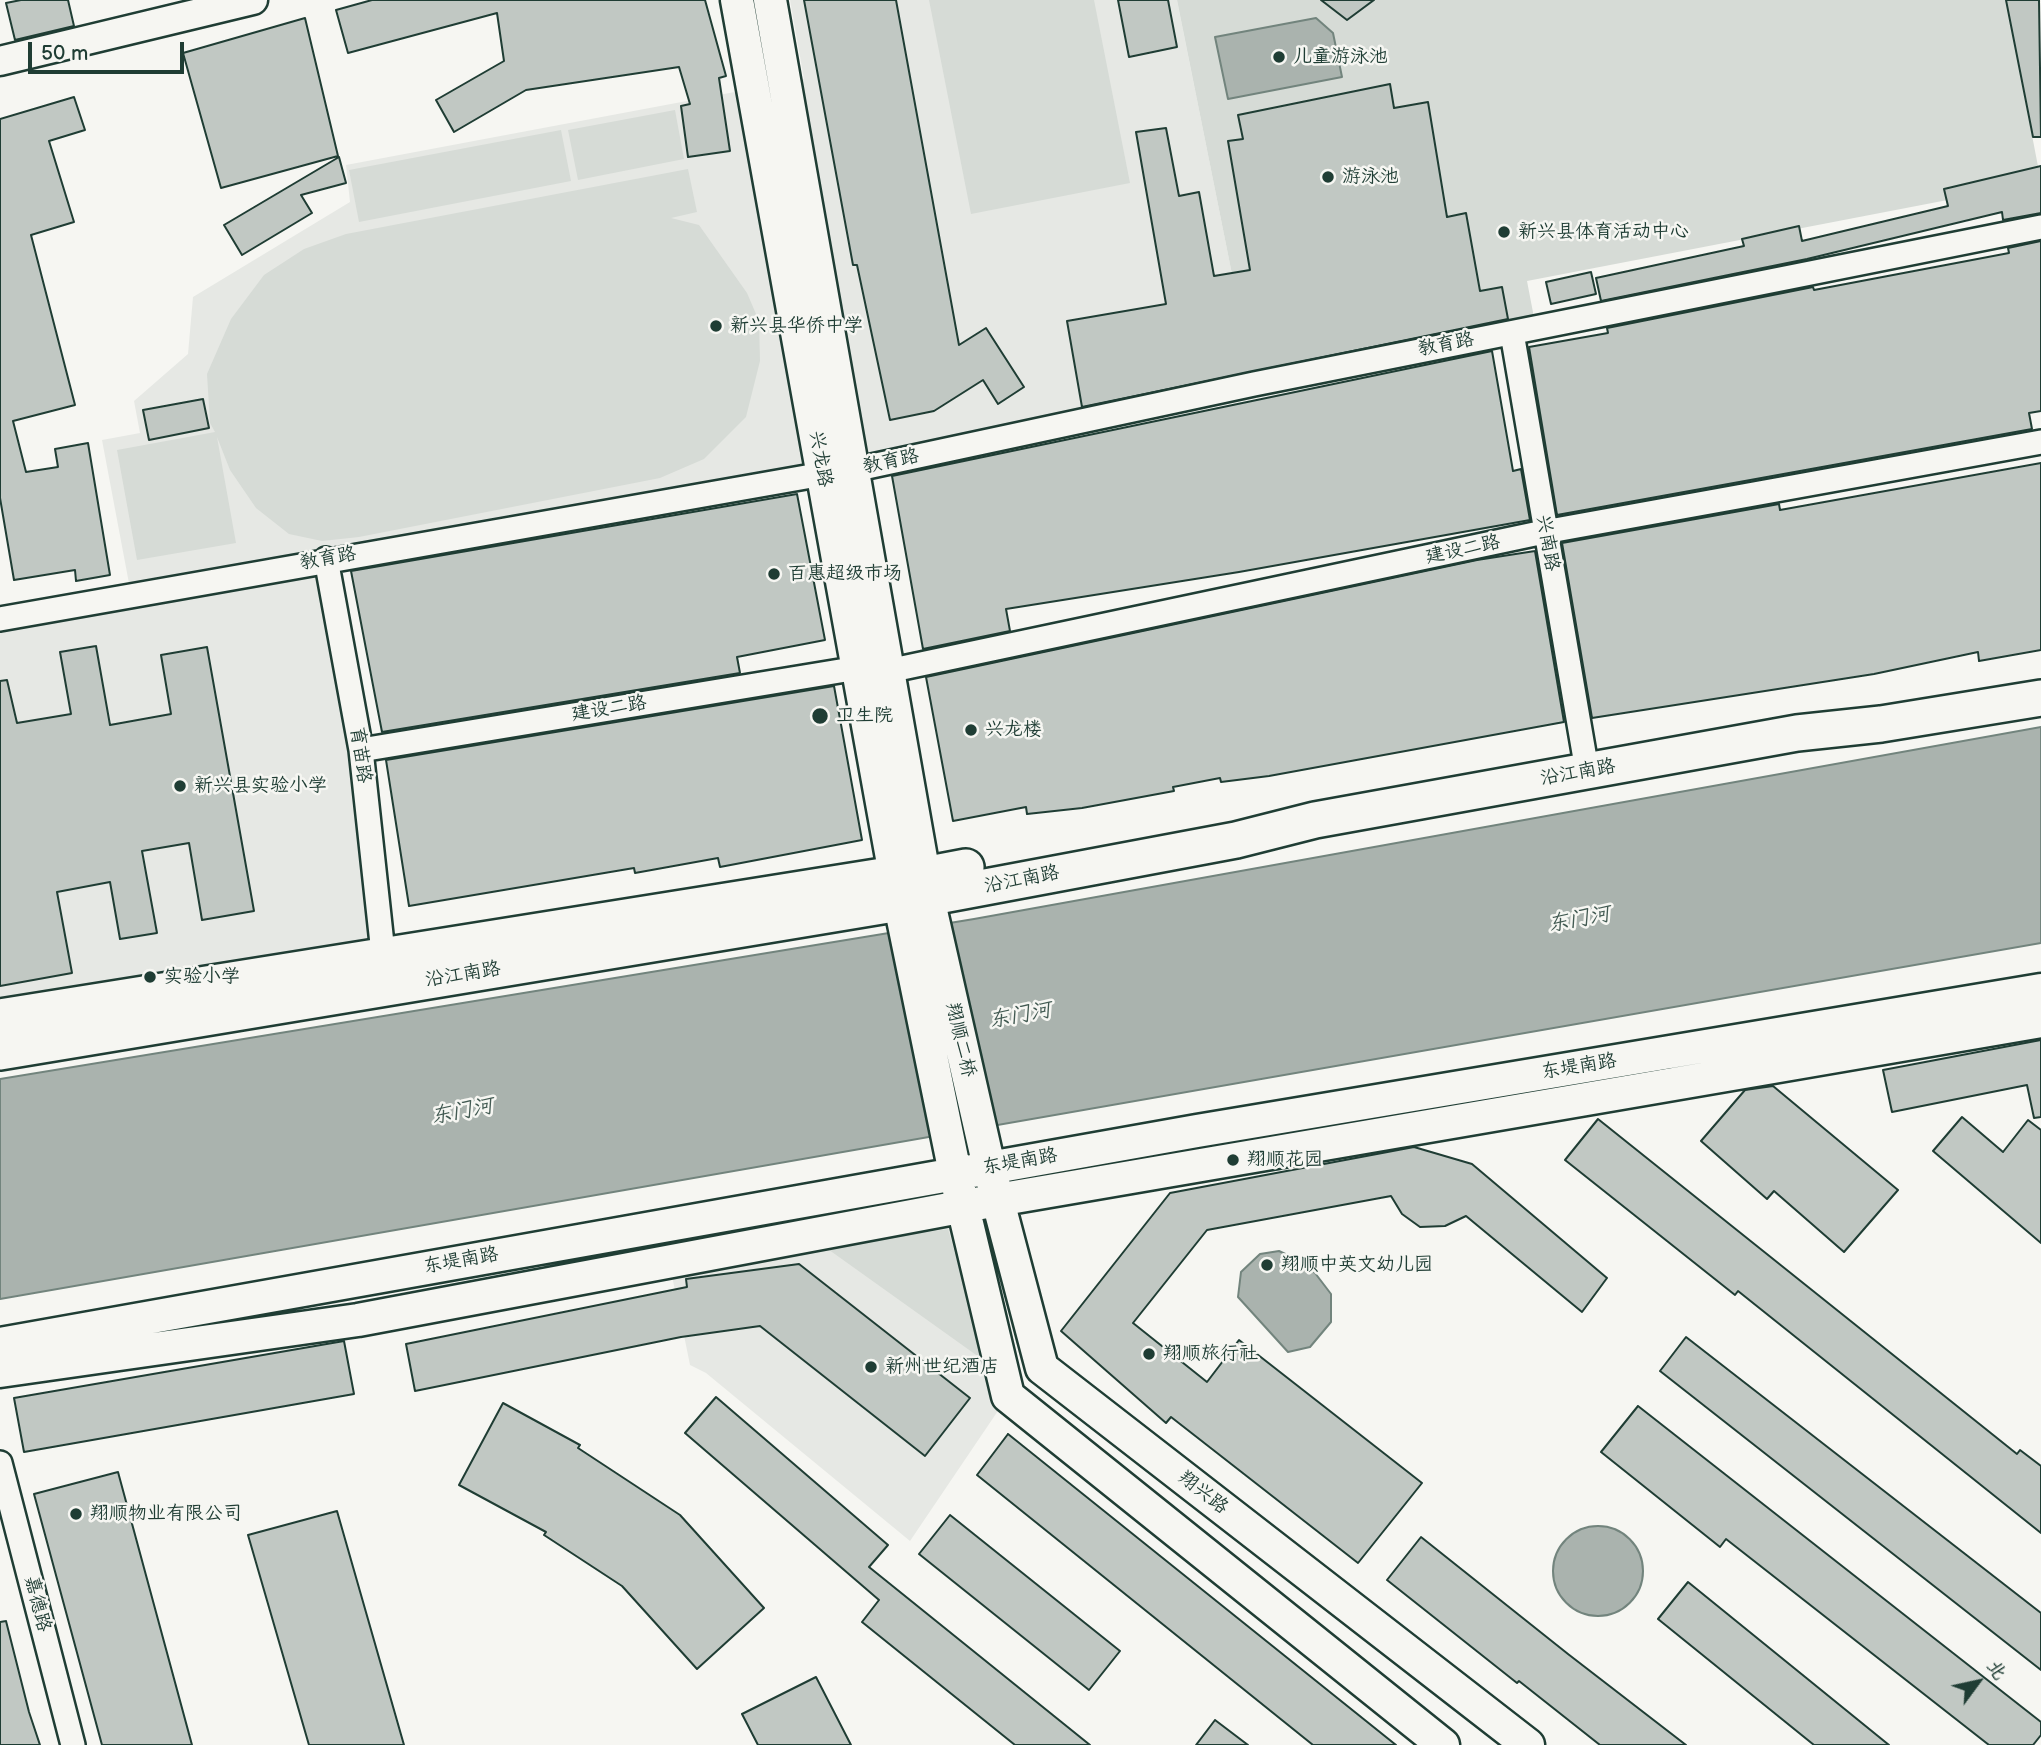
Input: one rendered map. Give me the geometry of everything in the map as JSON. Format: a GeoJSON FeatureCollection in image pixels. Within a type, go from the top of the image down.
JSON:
{"type":"FeatureCollection","features":[{"type":"Feature","properties":{"kind":"main road","name":"兴龙路"},"geometry":{"type":"LineString","coordinates":[[737,0],[838,472]]}},
{"type":"Feature","properties":{"kind":"main road","name":"兴龙路"},"geometry":{"type":"LineString","coordinates":[[770,0],[838,472],[914,897]]}},
{"type":"Feature","properties":{"kind":"main road","name":"沿江南路"},"geometry":{"type":"LineString","coordinates":[[0,1017],[383,953],[914,897],[1584,753],[2041,673]]}},
{"type":"Feature","properties":{"kind":"main road","name":"沿江南路"},"geometry":{"type":"LineString","coordinates":[[0,1052],[1236,840],[1355,813],[1797,733],[1881,724],[2041,698]]}},
{"type":"Feature","properties":{"kind":"main road","name":"翔顺二桥"},"geometry":{"type":"LineString","coordinates":[[914,897],[989,1167]]}},
{"type":"Feature","properties":{"kind":"main road","name":"翔顺二桥"},"geometry":{"type":"LineString","coordinates":[[914,897],[955,1173]]}},
{"type":"Feature","properties":{"kind":"main road","name":"东堤南路"},"geometry":{"type":"LineString","coordinates":[[0,1344],[989,1167],[2041,990]]}},
{"type":"Feature","properties":{"kind":"main road","name":"东堤南路"},"geometry":{"type":"LineString","coordinates":[[0,1371],[358,1320],[997,1200],[2041,1021]]}},
{"type":"Feature","properties":{"kind":"main road","name":"翔兴路"},"geometry":{"type":"LineString","coordinates":[[989,1167],[1042,1368],[1528,1745]]}},
{"type":"Feature","properties":{"kind":"main road"},"geometry":{"type":"LineString","coordinates":[[955,1173],[1008,1395],[1443,1745]]}},
{"type":"Feature","properties":{"kind":"street"},"geometry":{"type":"LineString","coordinates":[[0,61],[218,4],[253,0]]}},
{"type":"Feature","properties":{"kind":"street","name":"教育路"},"geometry":{"type":"LineString","coordinates":[[0,619],[326,559],[838,472],[1241,387],[2041,227]]}},
{"type":"Feature","properties":{"kind":"street","name":"兴南路"},"geometry":{"type":"LineString","coordinates":[[1512,333],[1584,753]]}},
{"type":"Feature","properties":{"kind":"street","name":"建设二路"},"geometry":{"type":"LineString","coordinates":[[360,750],[873,670],[1544,532],[2041,442]]}},
{"type":"Feature","properties":{"kind":"street","name":"育苗路"},"geometry":{"type":"LineString","coordinates":[[326,559],[360,750],[383,953]]}},
{"type":"Feature","properties":{"kind":"street","name":"嘉德路"},"geometry":{"type":"LineString","coordinates":[[0,1462],[73,1745]]}},
{"type":"Feature","properties":{"kind":"shaded area","name":"新兴县华侨中学"},"geometry":{"type":"Polygon","coordinates":[[[790,0],[1177,0],[1254,384],[819,462],[326,559],[383,953],[0,1017],[0,619],[131,594],[102,440],[140,433],[134,401],[188,354],[193,297],[350,202],[346,165],[804,79],[790,0]]]}},
{"type":"Feature","properties":{"kind":"shaded area"},"geometry":{"type":"Polygon","coordinates":[[[929,0],[1094,0],[1130,183],[971,214],[929,0]]]}},
{"type":"Feature","properties":{"kind":"shaded area","name":"新兴县体育活动中心"},"geometry":{"type":"Polygon","coordinates":[[[1177,0],[2006,0],[2041,182],[1527,281],[1536,328],[1254,384],[1177,0]]]}},
{"type":"Feature","properties":{"kind":"shaded area"},"geometry":{"type":"Polygon","coordinates":[[[675,110],[684,159],[578,180],[568,130],[675,110]]]}},
{"type":"Feature","properties":{"kind":"shaded area"},"geometry":{"type":"Polygon","coordinates":[[[561,130],[571,181],[359,222],[349,170],[561,130]]]}},
{"type":"Feature","properties":{"kind":"shaded area"},"geometry":{"type":"Polygon","coordinates":[[[688,169],[697,212],[671,218],[699,225],[747,293],[759,321],[760,361],[746,417],[704,459],[660,478],[359,537],[322,541],[289,534],[256,508],[230,470],[217,437],[236,543],[137,560],[117,450],[215,432],[210,423],[207,374],[231,319],[264,275],[304,249],[346,234],[688,169]]]}},
{"type":"Feature","properties":{"kind":"shaded area"},"geometry":{"type":"Polygon","coordinates":[[[963,1208],[1008,1396],[910,1541],[706,1373],[690,1365],[669,1261],[963,1208]]]}},
{"type":"Feature","properties":{"kind":"shaded area"},"geometry":{"type":"Polygon","coordinates":[[[948,1229],[986,1362],[825,1247],[948,1229]]]}},
{"type":"Feature","properties":{"kind":"water","name":"儿童游泳池"},"geometry":{"type":"Polygon","coordinates":[[[1316,18],[1333,33],[1342,77],[1228,99],[1215,37],[1316,18]]]}},
{"type":"Feature","properties":{"kind":"water","name":"东门河"},"geometry":{"type":"Polygon","coordinates":[[[2041,727],[2041,943],[0,1299],[0,1079],[974,919],[2041,727]]]}},
{"type":"Feature","properties":{"kind":"water"},"geometry":{"type":"Polygon","coordinates":[[[1279,1251],[1315,1273],[1331,1294],[1331,1322],[1310,1347],[1288,1352],[1238,1297],[1241,1272],[1260,1254],[1279,1251]]]}},
{"type":"Feature","properties":{"kind":"water"},"geometry":{"type":"Polygon","coordinates":[[[1598,1526],[1615,1530],[1630,1539],[1639,1554],[1643,1571],[1639,1588],[1630,1603],[1615,1612],[1598,1616],[1581,1612],[1566,1603],[1557,1588],[1553,1571],[1557,1554],[1566,1539],[1581,1530],[1598,1526]]]}},
{"type":"Feature","properties":{"kind":"building"},"geometry":{"type":"Polygon","coordinates":[[[21,0],[68,0],[74,26],[15,40],[6,3],[21,0]]]}},
{"type":"Feature","properties":{"kind":"building"},"geometry":{"type":"Polygon","coordinates":[[[372,0],[705,0],[726,76],[719,78],[730,151],[688,157],[681,106],[690,104],[679,67],[526,90],[454,132],[436,100],[504,61],[497,13],[348,53],[336,10],[372,0]]]}},
{"type":"Feature","properties":{"kind":"building"},"geometry":{"type":"Polygon","coordinates":[[[804,0],[896,0],[959,345],[986,328],[1024,387],[998,404],[983,380],[934,411],[890,420],[857,265],[853,265],[804,0]]]}},
{"type":"Feature","properties":{"kind":"building"},"geometry":{"type":"Polygon","coordinates":[[[1118,0],[1168,0],[1177,47],[1129,57],[1118,0]]]}},
{"type":"Feature","properties":{"kind":"building"},"geometry":{"type":"Polygon","coordinates":[[[1321,0],[1374,0],[1347,20],[1321,0]]]}},
{"type":"Feature","properties":{"kind":"building"},"geometry":{"type":"Polygon","coordinates":[[[2006,0],[2039,0],[2041,137],[2033,137],[2006,0]]]}},
{"type":"Feature","properties":{"kind":"building"},"geometry":{"type":"Polygon","coordinates":[[[305,18],[338,156],[221,188],[183,53],[305,18]]]}},
{"type":"Feature","properties":{"kind":"building"},"geometry":{"type":"Polygon","coordinates":[[[1390,84],[1394,108],[1428,102],[1447,217],[1466,213],[1480,291],[1502,287],[1508,319],[1082,407],[1067,321],[1166,304],[1136,132],[1166,128],[1179,196],[1199,192],[1214,276],[1250,270],[1228,141],[1243,139],[1238,115],[1390,84]]]}},
{"type":"Feature","properties":{"kind":"building"},"geometry":{"type":"Polygon","coordinates":[[[74,97],[85,130],[49,141],[74,222],[31,235],[75,405],[13,421],[26,472],[58,467],[55,449],[88,443],[110,575],[76,581],[75,570],[14,580],[0,498],[0,119],[74,97]]]}},
{"type":"Feature","properties":{"kind":"building"},"geometry":{"type":"Polygon","coordinates":[[[339,157],[346,183],[301,195],[312,213],[242,255],[224,225],[339,157]]]}},
{"type":"Feature","properties":{"kind":"building"},"geometry":{"type":"Polygon","coordinates":[[[2041,166],[2041,213],[2003,220],[2002,212],[1807,259],[1601,301],[1596,278],[1744,246],[1742,239],[1799,226],[1802,241],[1948,206],[1944,189],[2041,166]]]}},
{"type":"Feature","properties":{"kind":"building"},"geometry":{"type":"Polygon","coordinates":[[[2041,241],[2041,411],[2029,413],[2032,429],[1557,515],[1529,347],[1608,333],[1607,328],[1813,287],[1814,290],[2009,253],[2008,248],[2041,241]]]}},
{"type":"Feature","properties":{"kind":"building"},"geometry":{"type":"Polygon","coordinates":[[[1591,272],[1596,294],[1551,304],[1546,282],[1591,272]]]}},
{"type":"Feature","properties":{"kind":"building"},"geometry":{"type":"Polygon","coordinates":[[[1492,351],[1513,471],[1521,469],[1530,520],[1239,572],[1006,609],[1010,631],[923,649],[892,476],[1492,351]]]}},
{"type":"Feature","properties":{"kind":"building"},"geometry":{"type":"Polygon","coordinates":[[[203,399],[209,428],[149,440],[143,410],[203,399]]]}},
{"type":"Feature","properties":{"kind":"building"},"geometry":{"type":"Polygon","coordinates":[[[2041,463],[2041,650],[1979,661],[1978,652],[1874,674],[1592,718],[1562,543],[1779,504],[1780,510],[2041,463]]]}},
{"type":"Feature","properties":{"kind":"building"},"geometry":{"type":"Polygon","coordinates":[[[797,494],[825,640],[737,657],[740,673],[382,732],[351,571],[797,494]]]}},
{"type":"Feature","properties":{"kind":"building"},"geometry":{"type":"Polygon","coordinates":[[[1535,551],[1564,722],[1269,776],[1221,782],[1220,778],[1173,787],[1174,791],[1082,808],[1027,814],[1026,807],[953,821],[926,677],[1477,560],[1535,551]]]}},
{"type":"Feature","properties":{"kind":"building"},"geometry":{"type":"Polygon","coordinates":[[[96,646],[110,725],[171,714],[161,655],[207,647],[254,911],[202,920],[189,843],[142,851],[157,933],[120,939],[110,882],[57,892],[72,973],[0,986],[0,681],[7,680],[17,723],[71,714],[60,652],[96,646]]]}},
{"type":"Feature","properties":{"kind":"building"},"geometry":{"type":"Polygon","coordinates":[[[834,686],[862,840],[720,867],[718,858],[635,873],[634,868],[409,906],[386,760],[834,686]]]}},
{"type":"Feature","properties":{"kind":"building"},"geometry":{"type":"Polygon","coordinates":[[[2041,1040],[2041,1117],[2034,1118],[2027,1085],[1892,1112],[1883,1070],[2041,1040]]]}},
{"type":"Feature","properties":{"kind":"building"},"geometry":{"type":"Polygon","coordinates":[[[1773,1086],[1898,1190],[1844,1252],[1774,1191],[1767,1199],[1701,1141],[1745,1090],[1773,1086]]]}},
{"type":"Feature","properties":{"kind":"building"},"geometry":{"type":"Polygon","coordinates":[[[1962,1117],[2003,1152],[2028,1120],[2041,1130],[2041,1243],[1933,1151],[1962,1117]]]}},
{"type":"Feature","properties":{"kind":"building"},"geometry":{"type":"Polygon","coordinates":[[[1598,1119],[2017,1454],[2020,1450],[2041,1466],[2041,1533],[1738,1291],[1735,1295],[1565,1160],[1598,1119]]]}},
{"type":"Feature","properties":{"kind":"building"},"geometry":{"type":"Polygon","coordinates":[[[1414,1147],[1472,1164],[1607,1278],[1582,1312],[1466,1216],[1445,1226],[1420,1227],[1402,1214],[1391,1196],[1207,1230],[1133,1323],[1207,1382],[1239,1340],[1422,1483],[1358,1563],[1171,1417],[1166,1423],[1061,1331],[1170,1193],[1414,1147]]]}},
{"type":"Feature","properties":{"kind":"building","name":"新州世纪酒店"},"geometry":{"type":"Polygon","coordinates":[[[799,1264],[970,1398],[925,1456],[760,1326],[681,1337],[415,1391],[406,1344],[687,1287],[686,1279],[799,1264]]]}},
{"type":"Feature","properties":{"kind":"building"},"geometry":{"type":"Polygon","coordinates":[[[1686,1337],[2041,1613],[2041,1670],[1660,1371],[1686,1337]]]}},
{"type":"Feature","properties":{"kind":"building"},"geometry":{"type":"Polygon","coordinates":[[[344,1341],[354,1394],[24,1452],[14,1398],[344,1341]]]}},
{"type":"Feature","properties":{"kind":"building"},"geometry":{"type":"Polygon","coordinates":[[[716,1397],[888,1545],[869,1567],[1090,1745],[1015,1745],[862,1622],[879,1600],[685,1433],[716,1397]]]}},
{"type":"Feature","properties":{"kind":"building"},"geometry":{"type":"Polygon","coordinates":[[[503,1403],[580,1445],[578,1448],[680,1515],[764,1608],[697,1669],[622,1586],[544,1535],[546,1532],[459,1485],[503,1403]]]}},
{"type":"Feature","properties":{"kind":"building"},"geometry":{"type":"Polygon","coordinates":[[[1638,1406],[2041,1722],[2041,1735],[2033,1745],[1989,1745],[1726,1539],[1720,1547],[1601,1452],[1638,1406]]]}},
{"type":"Feature","properties":{"kind":"building"},"geometry":{"type":"Polygon","coordinates":[[[1008,1434],[1396,1745],[1313,1745],[977,1475],[1008,1434]]]}},
{"type":"Feature","properties":{"kind":"building"},"geometry":{"type":"Polygon","coordinates":[[[118,1472],[192,1745],[102,1745],[34,1494],[118,1472]]]}},
{"type":"Feature","properties":{"kind":"building"},"geometry":{"type":"Polygon","coordinates":[[[337,1511],[404,1745],[309,1745],[248,1535],[337,1511]]]}},
{"type":"Feature","properties":{"kind":"building"},"geometry":{"type":"Polygon","coordinates":[[[950,1515],[1120,1651],[1089,1690],[919,1554],[950,1515]]]}},
{"type":"Feature","properties":{"kind":"building"},"geometry":{"type":"Polygon","coordinates":[[[1421,1537],[1686,1745],[1600,1745],[1519,1681],[1517,1683],[1387,1580],[1421,1537]]]}},
{"type":"Feature","properties":{"kind":"building"},"geometry":{"type":"Polygon","coordinates":[[[1688,1582],[1889,1745],[1814,1745],[1658,1619],[1688,1582]]]}},
{"type":"Feature","properties":{"kind":"building"},"geometry":{"type":"Polygon","coordinates":[[[6,1621],[40,1745],[0,1745],[0,1622],[6,1621]]]}},
{"type":"Feature","properties":{"kind":"building"},"geometry":{"type":"Polygon","coordinates":[[[816,1677],[851,1745],[758,1745],[742,1714],[816,1677]]]}},
{"type":"Feature","properties":{"kind":"building"},"geometry":{"type":"Polygon","coordinates":[[[1215,1720],[1248,1745],[1196,1745],[1215,1720]]]}},
{"type":"Feature","properties":{"kind":"place","name":"儿童游泳池"},"geometry":{"type":"Point","coordinates":[1279,57]}},
{"type":"Feature","properties":{"kind":"place","name":"游泳池"},"geometry":{"type":"Point","coordinates":[1328,177]}},
{"type":"Feature","properties":{"kind":"place","name":"新兴县体育活动中心"},"geometry":{"type":"Point","coordinates":[1504,232]}},
{"type":"Feature","properties":{"kind":"place","name":"新兴县华侨中学"},"geometry":{"type":"Point","coordinates":[716,326]}},
{"type":"Feature","properties":{"kind":"place","name":"百惠超级市场"},"geometry":{"type":"Point","coordinates":[774,574]}},
{"type":"Feature","properties":{"kind":"place","name":"卫生院"},"geometry":{"type":"Point","coordinates":[820,716]}},
{"type":"Feature","properties":{"kind":"place","name":"兴龙楼"},"geometry":{"type":"Point","coordinates":[971,730]}},
{"type":"Feature","properties":{"kind":"place","name":"新兴县实验小学"},"geometry":{"type":"Point","coordinates":[180,786]}},
{"type":"Feature","properties":{"kind":"place","name":"实验小学"},"geometry":{"type":"Point","coordinates":[150,977]}},
{"type":"Feature","properties":{"kind":"place","name":"翔顺花园"},"geometry":{"type":"Point","coordinates":[1233,1160]}},
{"type":"Feature","properties":{"kind":"place","name":"翔顺中英文幼儿园"},"geometry":{"type":"Point","coordinates":[1267,1265]}},
{"type":"Feature","properties":{"kind":"place","name":"翔顺旅行社"},"geometry":{"type":"Point","coordinates":[1149,1354]}},
{"type":"Feature","properties":{"kind":"place","name":"新州世纪酒店"},"geometry":{"type":"Point","coordinates":[871,1367]}},
{"type":"Feature","properties":{"kind":"place","name":"翔顺物业有限公司"},"geometry":{"type":"Point","coordinates":[76,1514]}}]}
